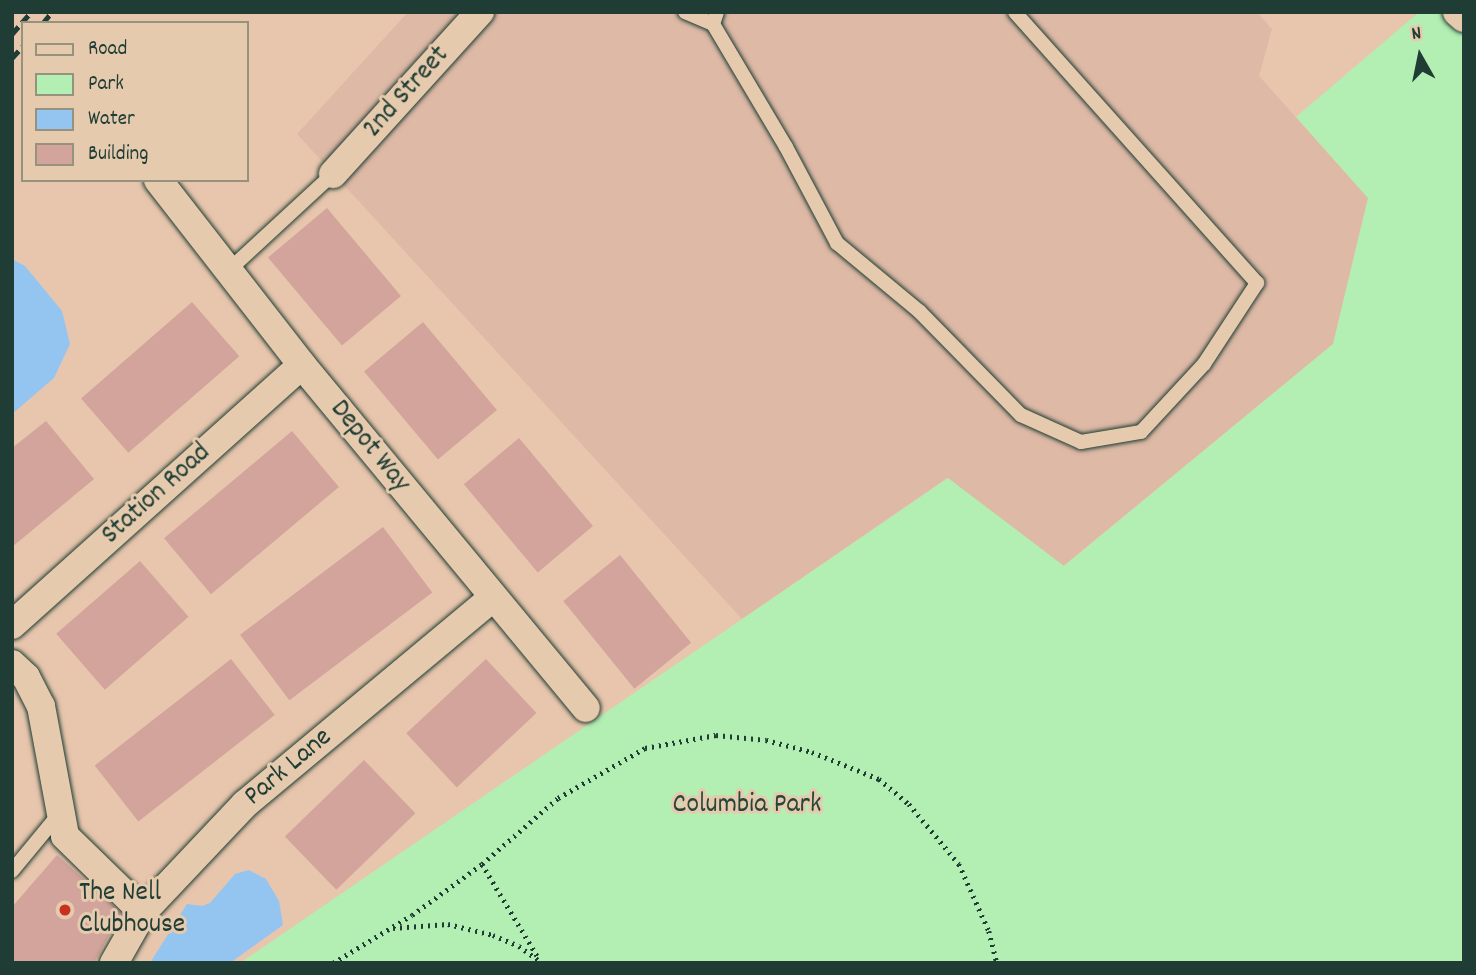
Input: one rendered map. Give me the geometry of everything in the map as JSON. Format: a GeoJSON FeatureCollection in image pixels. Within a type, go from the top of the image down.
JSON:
{"type":"FeatureCollection","features":[{"type":"Feature","properties":{"kind":"street","name":"2nd Street"},"geometry":{"type":"LineString","coordinates":[[334,174],[480,12]]}},
{"type":"Feature","properties":{"kind":"street"},"geometry":{"type":"LineString","coordinates":[[1457,12],[1464,18]]}},
{"type":"Feature","properties":{"kind":"street","name":"Depot Way"},"geometry":{"type":"LineString","coordinates":[[160,182],[302,365],[492,598],[586,708]]}},
{"type":"Feature","properties":{"kind":"street","name":"Station Road"},"geometry":{"type":"LineString","coordinates":[[12,625],[302,365]]}},
{"type":"Feature","properties":{"kind":"street","name":"Park Lane"},"geometry":{"type":"LineString","coordinates":[[114,963],[143,912],[245,804],[492,598]]}},
{"type":"Feature","properties":{"kind":"street"},"geometry":{"type":"LineString","coordinates":[[12,664],[26,677],[41,706],[65,836],[143,912]]}},
{"type":"Feature","properties":{"kind":"lane"},"geometry":{"type":"LineString","coordinates":[[685,12],[715,18],[837,243],[919,311],[1021,415],[1081,442],[1141,432],[1204,363],[1257,283],[1015,12]]}},
{"type":"Feature","properties":{"kind":"lane"},"geometry":{"type":"LineString","coordinates":[[229,270],[334,174]]}},
{"type":"Feature","properties":{"kind":"lane"},"geometry":{"type":"LineString","coordinates":[[12,871],[60,813]]}},
{"type":"Feature","properties":{"kind":"path"},"geometry":{"type":"LineString","coordinates":[[332,963],[388,929],[481,864],[558,798],[645,748],[716,735],[765,740],[812,752],[879,779],[909,804],[959,864],[989,931],[997,963]]}},
{"type":"Feature","properties":{"kind":"path"},"geometry":{"type":"LineString","coordinates":[[481,864],[491,875],[541,962]]}},
{"type":"Feature","properties":{"kind":"path"},"geometry":{"type":"LineString","coordinates":[[388,929],[447,923],[493,935],[519,946],[541,962]]}},
{"type":"Feature","properties":{"kind":"shaded area"},"geometry":{"type":"Polygon","coordinates":[[[408,12],[1257,12],[1272,29],[1259,76],[1368,198],[1333,344],[1063,566],[947,478],[742,619],[297,134],[408,12]]]}},
{"type":"Feature","properties":{"kind":"green space","name":"Columbia Park"},"geometry":{"type":"Polygon","coordinates":[[[1419,12],[1457,12],[1464,18],[1464,963],[240,963],[948,478],[1064,566],[1333,344],[1368,198],[1296,117],[1419,12]]]}},
{"type":"Feature","properties":{"kind":"water"},"geometry":{"type":"Polygon","coordinates":[[[12,259],[25,266],[62,311],[70,344],[54,378],[12,414],[12,259]]]}},
{"type":"Feature","properties":{"kind":"water"},"geometry":{"type":"Polygon","coordinates":[[[249,870],[266,879],[279,901],[283,925],[230,963],[150,963],[187,904],[202,906],[210,903],[235,874],[249,870]]]}},
{"type":"Feature","properties":{"kind":"building"},"geometry":{"type":"Polygon","coordinates":[[[327,208],[401,296],[342,346],[268,257],[327,208]]]}},
{"type":"Feature","properties":{"kind":"building"},"geometry":{"type":"Polygon","coordinates":[[[192,302],[239,356],[128,453],[81,398],[192,302]]]}},
{"type":"Feature","properties":{"kind":"building"},"geometry":{"type":"Polygon","coordinates":[[[423,322],[497,410],[438,460],[364,371],[423,322]]]}},
{"type":"Feature","properties":{"kind":"building"},"geometry":{"type":"Polygon","coordinates":[[[46,421],[94,479],[12,547],[12,448],[46,421]]]}},
{"type":"Feature","properties":{"kind":"building"},"geometry":{"type":"Polygon","coordinates":[[[292,431],[339,487],[211,594],[164,538],[292,431]]]}},
{"type":"Feature","properties":{"kind":"building"},"geometry":{"type":"Polygon","coordinates":[[[519,438],[593,526],[538,572],[464,484],[519,438]]]}},
{"type":"Feature","properties":{"kind":"building"},"geometry":{"type":"Polygon","coordinates":[[[383,527],[432,592],[289,700],[240,635],[383,527]]]}},
{"type":"Feature","properties":{"kind":"building"},"geometry":{"type":"Polygon","coordinates":[[[620,555],[691,643],[634,689],[563,601],[620,555]]]}},
{"type":"Feature","properties":{"kind":"building"},"geometry":{"type":"Polygon","coordinates":[[[140,561],[189,617],[105,690],[56,634],[140,561]]]}},
{"type":"Feature","properties":{"kind":"building"},"geometry":{"type":"Polygon","coordinates":[[[231,659],[275,715],[138,821],[95,766],[231,659]]]}},
{"type":"Feature","properties":{"kind":"building"},"geometry":{"type":"Polygon","coordinates":[[[486,659],[536,713],[457,787],[406,733],[486,659]]]}},
{"type":"Feature","properties":{"kind":"building"},"geometry":{"type":"Polygon","coordinates":[[[364,760],[415,813],[336,890],[285,836],[364,760]]]}},
{"type":"Feature","properties":{"kind":"building","name":"The Nell Clubhouse"},"geometry":{"type":"Polygon","coordinates":[[[57,855],[121,913],[94,963],[12,963],[12,907],[57,855]]]}},
{"type":"Feature","properties":{"kind":"railway"},"geometry":{"type":"LineString","coordinates":[[23,21],[31,12]]}},
{"type":"Feature","properties":{"kind":"railway"},"geometry":{"type":"LineString","coordinates":[[45,21],[52,12]]}},
{"type":"Feature","properties":{"kind":"railway"},"geometry":{"type":"LineString","coordinates":[[12,34],[21,24]]}},
{"type":"Feature","properties":{"kind":"railway"},"geometry":{"type":"LineString","coordinates":[[12,58],[21,48]]}},
{"type":"Feature","properties":{"kind":"place","name":"The Nell Clubhouse"},"geometry":{"type":"Point","coordinates":[65,910]}}]}
